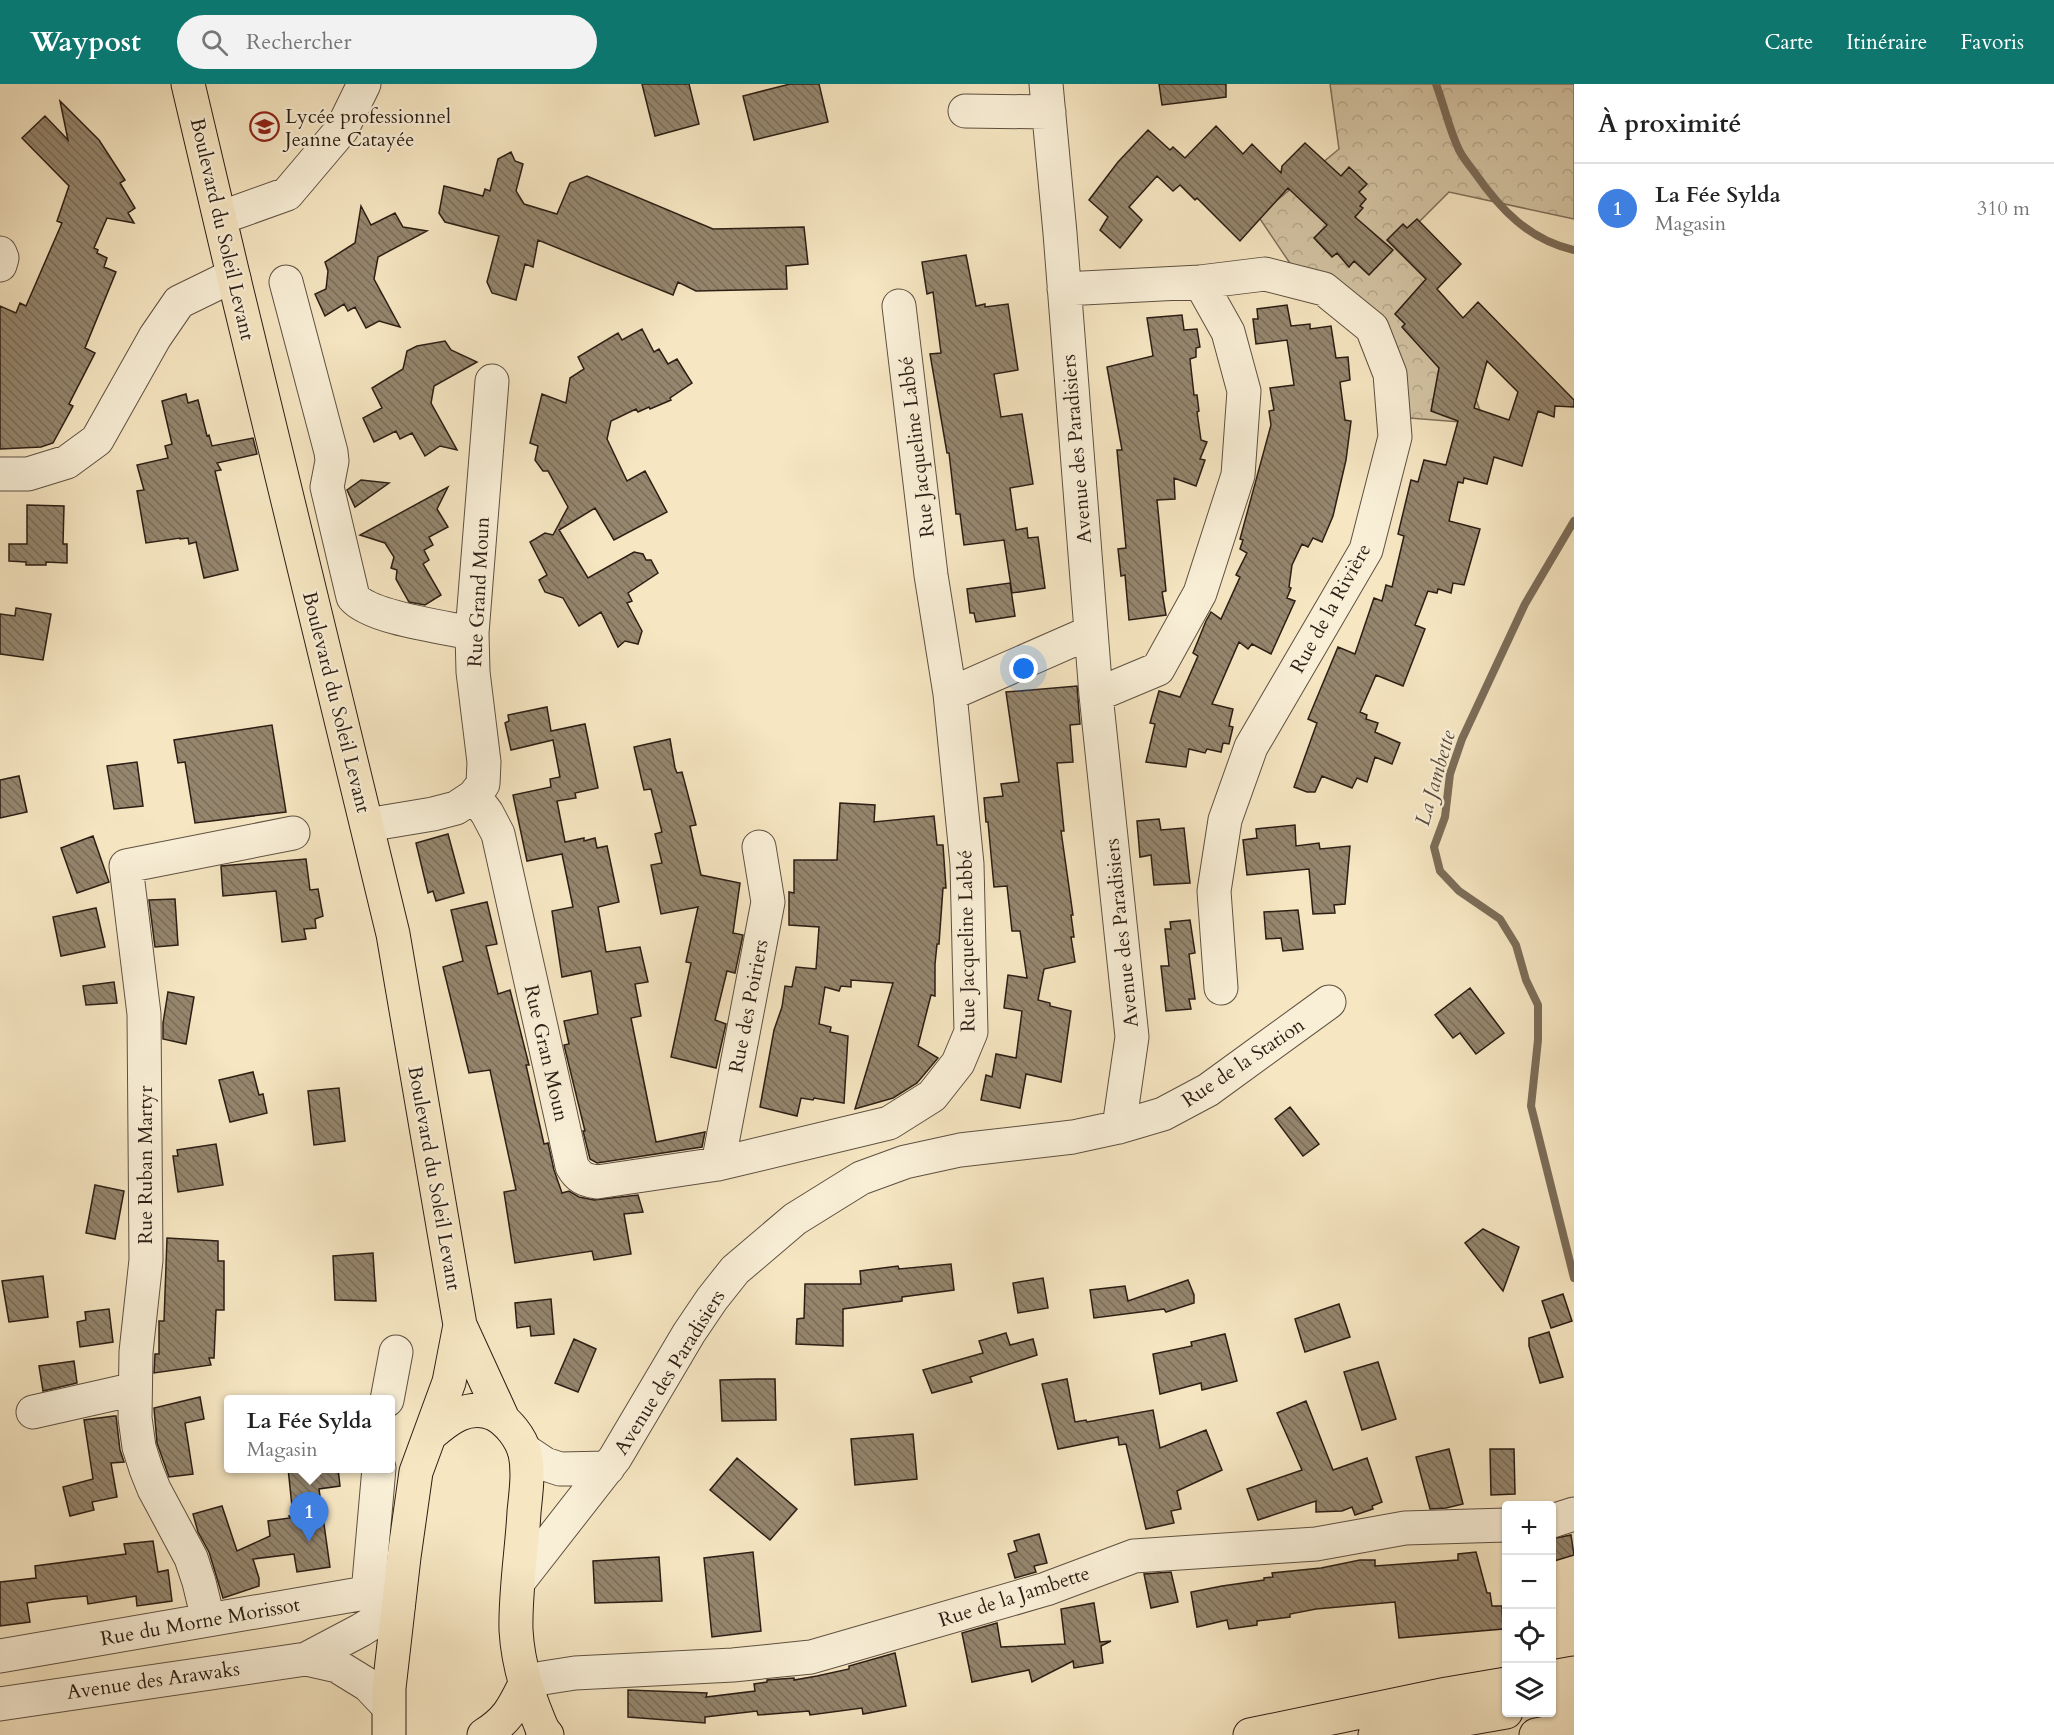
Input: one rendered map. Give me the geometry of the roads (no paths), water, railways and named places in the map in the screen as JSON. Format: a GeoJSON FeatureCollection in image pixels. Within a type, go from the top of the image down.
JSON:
{"type":"FeatureCollection","features":[{"type":"Feature","properties":{"kind":"main road","name":"Boulevard du Soleil Levant"},"geometry":{"type":"LineString","coordinates":[[188,84],[393,934],[459,1325],[503,1419],[514,1432],[524,1450]]}},
{"type":"Feature","properties":{"kind":"main road","name":"Boulevard du Soleil Levant"},"geometry":{"type":"LineString","coordinates":[[390,1726],[399,1597],[416,1472],[449,1382],[459,1325]]}},
{"type":"Feature","properties":{"kind":"main road"},"geometry":{"type":"LineString","coordinates":[[430,1435],[449,1418],[474,1410],[487,1412],[503,1419]]}},
{"type":"Feature","properties":{"kind":"main road"},"geometry":{"type":"LineString","coordinates":[[524,1450],[527,1467],[516,1628],[518,1653],[525,1684],[545,1733]]}},
{"type":"Feature","properties":{"kind":"main road"},"geometry":{"type":"LineString","coordinates":[[1556,1676],[1574,1673]]}},
{"type":"Feature","properties":{"kind":"main road"},"geometry":{"type":"LineString","coordinates":[[484,1735],[501,1724],[513,1708],[525,1684]]}},
{"type":"Feature","properties":{"kind":"main road"},"geometry":{"type":"LineString","coordinates":[[1250,1735],[1502,1685]]}},
{"type":"Feature","properties":{"kind":"main road"},"geometry":{"type":"LineString","coordinates":[[1556,1704],[1574,1701]]}},
{"type":"Feature","properties":{"kind":"main road"},"geometry":{"type":"LineString","coordinates":[[1376,1735],[1502,1713]]}},
{"type":"Feature","properties":{"kind":"main road"},"geometry":{"type":"LineString","coordinates":[[1536,1735],[1574,1730]]}},
{"type":"Feature","properties":{"kind":"main road"},"geometry":{"type":"LineString","coordinates":[[1560,1735],[1574,1730]]}},
{"type":"Feature","properties":{"kind":"street"},"geometry":{"type":"LineString","coordinates":[[220,216],[287,194],[342,129],[364,84]]}},
{"type":"Feature","properties":{"kind":"street"},"geometry":{"type":"LineString","coordinates":[[966,111],[1047,98]]}},
{"type":"Feature","properties":{"kind":"street","name":"Avenue des Paradisiers"},"geometry":{"type":"LineString","coordinates":[[519,1581],[608,1468],[712,1299],[735,1270],[795,1219],[861,1178],[905,1162],[960,1150],[1074,1137],[1119,1127],[1132,1037],[1096,694],[1047,98]]}},
{"type":"Feature","properties":{"kind":"street"},"geometry":{"type":"LineString","coordinates":[[0,253],[2,258],[0,265]]}},
{"type":"Feature","properties":{"kind":"street","name":"Rue de la Rivière"},"geometry":{"type":"LineString","coordinates":[[1064,289],[1200,282],[1265,274],[1324,289],[1372,328],[1390,374],[1395,437],[1365,550],[1251,747],[1225,820],[1214,891],[1221,988]]}},
{"type":"Feature","properties":{"kind":"street"},"geometry":{"type":"LineString","coordinates":[[0,474],[28,474],[67,462],[97,440],[155,338],[179,302],[220,282],[234,279]]}},
{"type":"Feature","properties":{"kind":"street"},"geometry":{"type":"LineString","coordinates":[[286,282],[331,452],[332,461],[327,487],[353,597],[359,604],[380,613],[472,633]]}},
{"type":"Feature","properties":{"kind":"street"},"geometry":{"type":"LineString","coordinates":[[1096,694],[1158,669],[1200,593],[1238,475],[1244,391],[1228,332],[1200,282]]}},
{"type":"Feature","properties":{"kind":"street","name":"Rue Jacqueline Labbé"},"geometry":{"type":"LineString","coordinates":[[718,1164],[889,1123],[932,1096],[958,1063],[971,1032],[967,864],[950,694],[931,575],[899,306]]}},
{"type":"Feature","properties":{"kind":"street","name":"Rue Grand Moun"},"geometry":{"type":"LineString","coordinates":[[474,796],[483,784],[484,762],[473,672],[472,633],[492,381]]}},
{"type":"Feature","properties":{"kind":"street"},"geometry":{"type":"LineString","coordinates":[[950,694],[1091,632]]}},
{"type":"Feature","properties":{"kind":"street"},"geometry":{"type":"LineString","coordinates":[[367,825],[456,808],[474,796]]}},
{"type":"Feature","properties":{"kind":"street","name":"Rue Gran Moun"},"geometry":{"type":"LineString","coordinates":[[474,796],[487,813],[498,834],[572,1166],[576,1174],[586,1180],[597,1182],[718,1164]]}},
{"type":"Feature","properties":{"kind":"street","name":"Rue Ruban Martyr"},"geometry":{"type":"LineString","coordinates":[[208,1619],[191,1558],[154,1489],[139,1447],[135,1418],[136,1352],[146,1260],[144,1014],[126,866],[292,833]]}},
{"type":"Feature","properties":{"kind":"street","name":"Rue des Poiriers"},"geometry":{"type":"LineString","coordinates":[[718,1164],[768,902],[759,848]]}},
{"type":"Feature","properties":{"kind":"street","name":"Rue de la Station"},"geometry":{"type":"LineString","coordinates":[[1119,1127],[1163,1114],[1208,1090],[1329,1002]]}},
{"type":"Feature","properties":{"kind":"street"},"geometry":{"type":"LineString","coordinates":[[388,1395],[396,1352]]}},
{"type":"Feature","properties":{"kind":"street"},"geometry":{"type":"LineString","coordinates":[[33,1412],[135,1389]]}},
{"type":"Feature","properties":{"kind":"street","name":"Avenue des Paradisiers"},"geometry":{"type":"LineString","coordinates":[[524,1450],[545,1464],[560,1470],[608,1468]]}},
{"type":"Feature","properties":{"kind":"street"},"geometry":{"type":"LineString","coordinates":[[368,1593],[379,1473]]}},
{"type":"Feature","properties":{"kind":"street"},"geometry":{"type":"LineString","coordinates":[[1556,1519],[1574,1514]]}},
{"type":"Feature","properties":{"kind":"street","name":"Rue de la Jambette"},"geometry":{"type":"LineString","coordinates":[[525,1684],[543,1678],[575,1673],[733,1665],[811,1657],[1046,1589],[1134,1556],[1316,1544],[1405,1528],[1502,1526]]}},
{"type":"Feature","properties":{"kind":"street","name":"Rue du Morne Morissot"},"geometry":{"type":"LineString","coordinates":[[5,1655],[368,1593],[399,1597]]}},
{"type":"Feature","properties":{"kind":"street","name":"Avenue des Arawaks"},"geometry":{"type":"LineString","coordinates":[[8,1702],[306,1659],[361,1630],[399,1597]]}},
{"type":"Feature","properties":{"kind":"street"},"geometry":{"type":"LineString","coordinates":[[5,1655],[8,1702]]}},
{"type":"Feature","properties":{"kind":"street","name":"Avenue des Arawaks"},"geometry":{"type":"LineString","coordinates":[[306,1659],[338,1666],[368,1685],[390,1726]]}},
{"type":"Feature","properties":{"kind":"waterway","name":"La Jambette"},"geometry":{"type":"LineString","coordinates":[[1436,84],[1459,150],[1495,199],[1505,211],[1529,231],[1543,239],[1574,250]]}},
{"type":"Feature","properties":{"kind":"waterway","name":"La Jambette"},"geometry":{"type":"LineString","coordinates":[[1574,521],[1525,604],[1462,739],[1450,774],[1445,817],[1434,847],[1440,871],[1459,891],[1500,919],[1516,945],[1526,980],[1538,1005],[1538,1040],[1531,1106],[1574,1278]]}},
{"type":"Feature","properties":{"kind":"place","name":"Lycée professionnel Jeanne Catayée"},"geometry":{"type":"Point","coordinates":[264,127]}},
{"type":"Feature","properties":{"kind":"place","name":"La Fée Sylda"},"geometry":{"type":"Point","coordinates":[309,1542]}}]}
